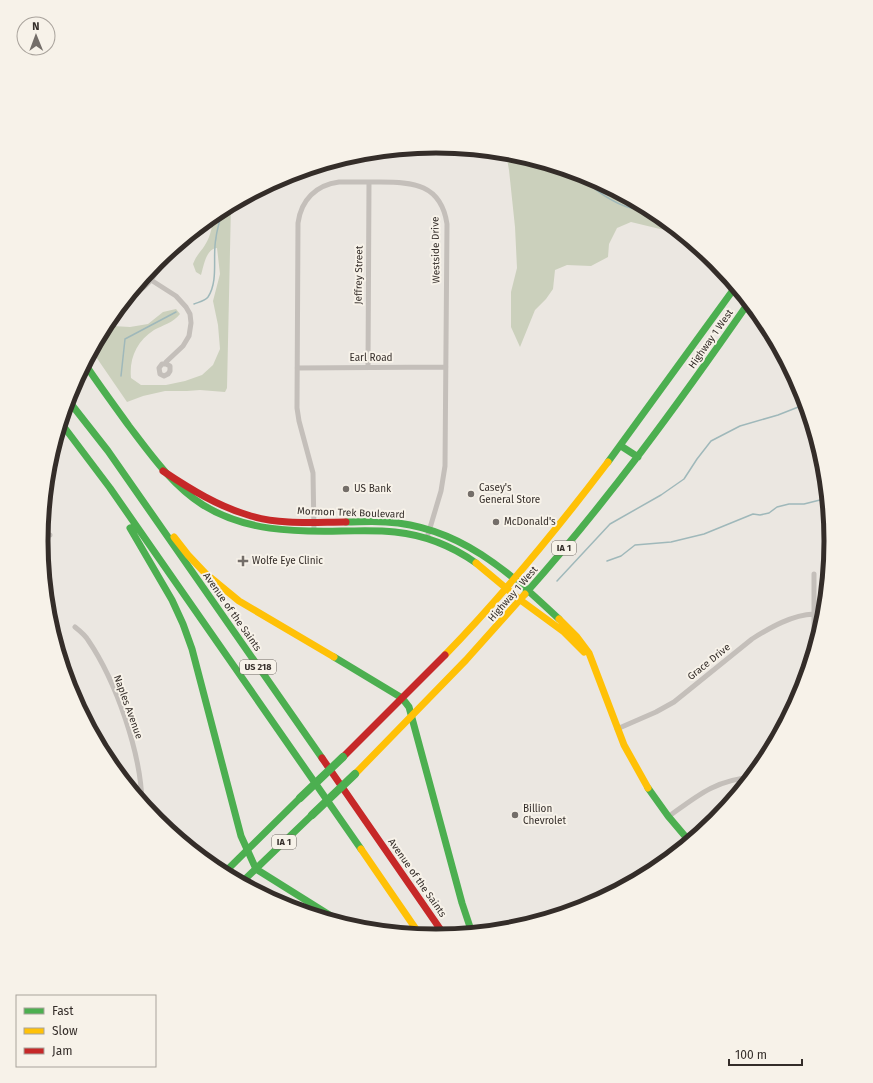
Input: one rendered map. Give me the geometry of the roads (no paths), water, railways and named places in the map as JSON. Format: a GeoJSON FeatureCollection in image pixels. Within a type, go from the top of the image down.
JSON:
{"type":"FeatureCollection","features":[{"type":"Feature","properties":{"kind":"main road","name":"Highway 1 West"},"geometry":{"type":"LineString","coordinates":[[247,850],[402,698],[514,579],[597,478],[654,402],[733,290]]}},
{"type":"Feature","properties":{"kind":"main road","name":"Highway 1 West"},"geometry":{"type":"LineString","coordinates":[[256,868],[355,774],[486,640],[548,568],[638,457],[746,306]]}},
{"type":"Feature","properties":{"kind":"main road","name":"Mormon Trek Boulevard"},"geometry":{"type":"LineString","coordinates":[[89,369],[146,450],[164,471],[181,489],[218,513],[233,520],[264,528],[280,530],[382,531],[427,538],[447,546],[470,559],[520,600],[569,637],[593,663]]}},
{"type":"Feature","properties":{"kind":"main road","name":"Avenue of the Saints"},"geometry":{"type":"LineString","coordinates":[[73,406],[100,441],[441,930]]}},
{"type":"Feature","properties":{"kind":"main road","name":"US 218"},"geometry":{"type":"LineString","coordinates":[[65,428],[89,459],[416,929]]}},
{"type":"Feature","properties":{"kind":"main road"},"geometry":{"type":"LineString","coordinates":[[621,446],[638,457]]}},
{"type":"Feature","properties":{"kind":"main road"},"geometry":{"type":"LineString","coordinates":[[89,459],[172,600],[183,624],[197,666],[241,836],[256,868],[329,915]]}},
{"type":"Feature","properties":{"kind":"main road","name":"Mormon Trek Boulevard"},"geometry":{"type":"LineString","coordinates":[[164,471],[209,499],[251,516],[278,521],[386,522],[407,524],[430,530],[462,542],[486,556],[560,620],[588,651],[617,729],[640,776],[668,817],[687,839]]}},
{"type":"Feature","properties":{"kind":"main road"},"geometry":{"type":"LineString","coordinates":[[125,477],[188,555],[205,573],[225,590],[251,608],[402,698],[409,707],[470,928]]}},
{"type":"Feature","properties":{"kind":"main road","name":"IA 1"},"geometry":{"type":"LineString","coordinates":[[228,869],[247,850]]}},
{"type":"Feature","properties":{"kind":"main road","name":"IA 1"},"geometry":{"type":"LineString","coordinates":[[245,879],[256,868]]}},
{"type":"Feature","properties":{"kind":"street","name":"Westside Drive"},"geometry":{"type":"LineString","coordinates":[[314,531],[313,473],[297,408],[298,223],[302,208],[312,193],[325,185],[339,182],[403,182],[416,184],[430,191],[444,209],[447,224],[445,466],[441,491],[427,538]]}},
{"type":"Feature","properties":{"kind":"street","name":"Jeffrey Street"},"geometry":{"type":"LineString","coordinates":[[368,367],[369,182]]}},
{"type":"Feature","properties":{"kind":"street"},"geometry":{"type":"LineString","coordinates":[[140,290],[143,289],[154,275]]}},
{"type":"Feature","properties":{"kind":"street"},"geometry":{"type":"LineString","coordinates":[[151,280],[182,300],[190,314],[191,323],[187,340],[166,364]]}},
{"type":"Feature","properties":{"kind":"street","name":"Earl Road"},"geometry":{"type":"LineString","coordinates":[[297,368],[446,367]]}},
{"type":"Feature","properties":{"kind":"street"},"geometry":{"type":"LineString","coordinates":[[814,574],[814,634]]}},
{"type":"Feature","properties":{"kind":"street","name":"Grace Drive"},"geometry":{"type":"LineString","coordinates":[[617,729],[656,712],[674,702],[752,639],[787,620],[814,614]]}},
{"type":"Feature","properties":{"kind":"street","name":"Naples Avenue"},"geometry":{"type":"LineString","coordinates":[[75,627],[87,638],[108,677],[128,729],[139,773],[141,795]]}},
{"type":"Feature","properties":{"kind":"street"},"geometry":{"type":"LineString","coordinates":[[668,817],[712,787],[734,779],[745,778]]}},
{"type":"Feature","properties":{"kind":"waterway"},"geometry":{"type":"LineString","coordinates":[[590,185],[615,202],[631,208],[636,208]]}},
{"type":"Feature","properties":{"kind":"waterway"},"geometry":{"type":"LineString","coordinates":[[194,304],[207,298],[211,290],[214,276],[215,245],[220,219]]}},
{"type":"Feature","properties":{"kind":"waterway"},"geometry":{"type":"LineString","coordinates":[[121,376],[125,339],[176,312]]}},
{"type":"Feature","properties":{"kind":"waterway"},"geometry":{"type":"LineString","coordinates":[[557,581],[610,524],[661,495],[684,479],[711,441],[740,426],[778,415],[800,406]]}},
{"type":"Feature","properties":{"kind":"waterway"},"geometry":{"type":"LineString","coordinates":[[607,561],[621,556],[635,545],[671,542],[704,534],[753,514],[760,515],[769,513],[777,507],[789,504],[804,504],[823,499]]}},
{"type":"Feature","properties":{"kind":"place","name":"US Bank"},"geometry":{"type":"Point","coordinates":[346,489]}},
{"type":"Feature","properties":{"kind":"place","name":"Casey's General Store"},"geometry":{"type":"Point","coordinates":[471,494]}},
{"type":"Feature","properties":{"kind":"place","name":"McDonald's"},"geometry":{"type":"Point","coordinates":[496,522]}},
{"type":"Feature","properties":{"kind":"place","name":"Wolfe Eye Clinic"},"geometry":{"type":"Point","coordinates":[243,561]}},
{"type":"Feature","properties":{"kind":"place","name":"Billion Chevrolet"},"geometry":{"type":"Point","coordinates":[515,815]}}]}
